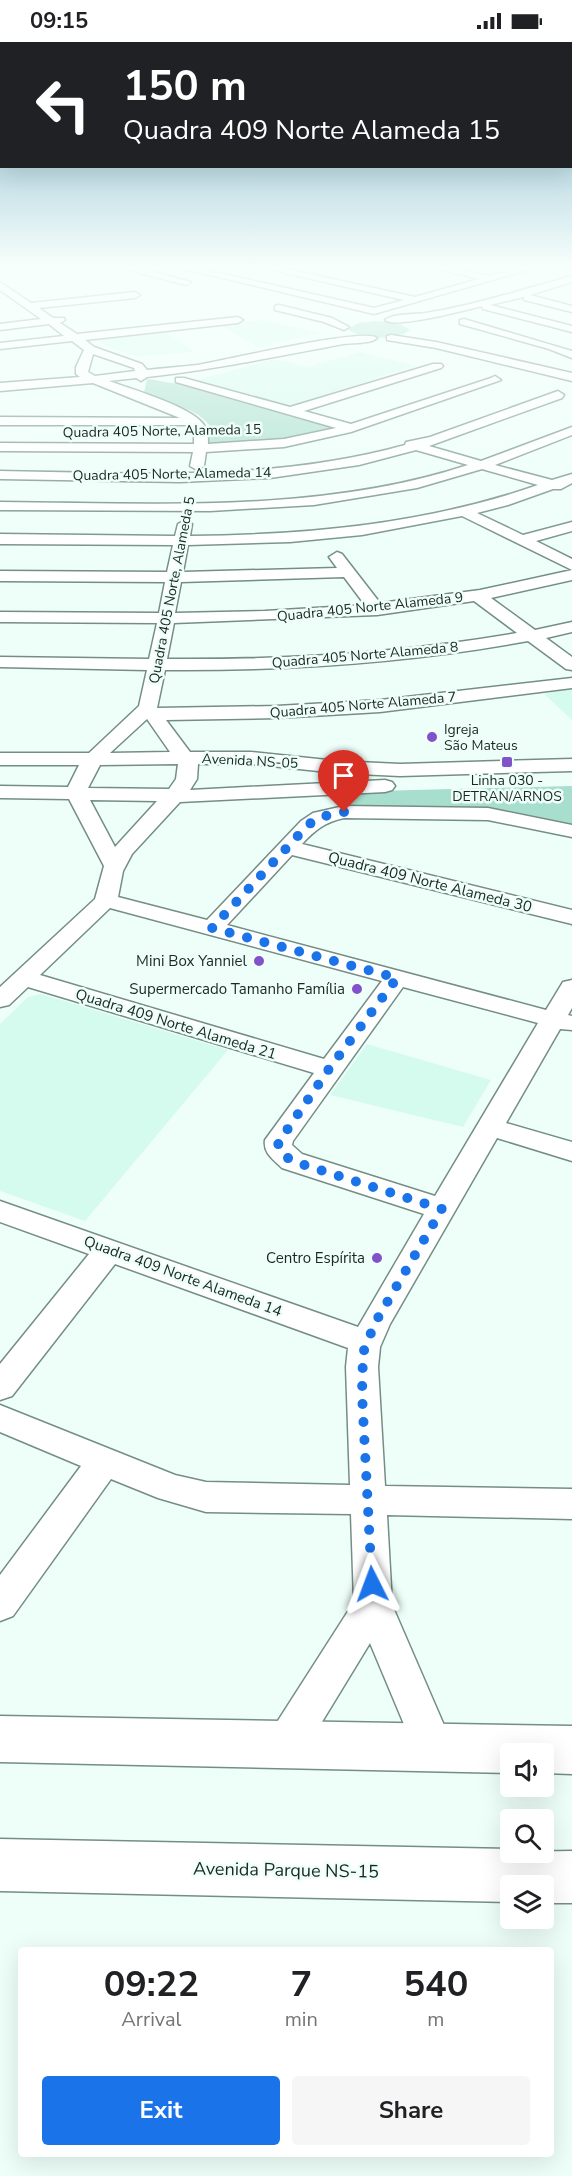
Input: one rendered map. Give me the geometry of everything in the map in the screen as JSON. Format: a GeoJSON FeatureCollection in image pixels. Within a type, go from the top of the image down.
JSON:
{"type":"FeatureCollection","features":[{"type":"Feature","properties":{"kind":"main road"},"geometry":{"type":"LineString","coordinates":[[0,1739],[572,1750]]}},
{"type":"Feature","properties":{"kind":"main road","name":"Avenida Parque NS-15"},"geometry":{"type":"LineString","coordinates":[[0,1865],[572,1877]]}},
{"type":"Feature","properties":{"kind":"street"},"geometry":{"type":"LineString","coordinates":[[88,364],[82,374],[195,422]]}},
{"type":"Feature","properties":{"kind":"street"},"geometry":{"type":"LineString","coordinates":[[87,367],[124,364]]}},
{"type":"Feature","properties":{"kind":"street"},"geometry":{"type":"LineString","coordinates":[[131,364],[140,368],[138,391],[145,399]]}},
{"type":"Feature","properties":{"kind":"street"},"geometry":{"type":"LineString","coordinates":[[0,387],[94,380],[197,369],[225,364]]}},
{"type":"Feature","properties":{"kind":"street"},"geometry":{"type":"LineString","coordinates":[[515,364],[572,377]]}},
{"type":"Feature","properties":{"kind":"street"},"geometry":{"type":"LineString","coordinates":[[540,364],[572,371]]}},
{"type":"Feature","properties":{"kind":"street"},"geometry":{"type":"LineString","coordinates":[[290,411],[437,366]]}},
{"type":"Feature","properties":{"kind":"street"},"geometry":{"type":"LineString","coordinates":[[0,378],[43,372]]}},
{"type":"Feature","properties":{"kind":"street"},"geometry":{"type":"LineString","coordinates":[[180,380],[372,434]]}},
{"type":"Feature","properties":{"kind":"street","name":"Quadra 405 Norte, Alameda 15"},"geometry":{"type":"LineString","coordinates":[[0,447],[200,448],[278,444],[351,428],[495,380]]}},
{"type":"Feature","properties":{"kind":"street","name":"Quadra 405 Norte, Alameda 14"},"geometry":{"type":"LineString","coordinates":[[0,475],[195,476],[303,470],[368,459],[413,446],[558,395]]}},
{"type":"Feature","properties":{"kind":"street"},"geometry":{"type":"LineString","coordinates":[[0,421],[195,422]]}},
{"type":"Feature","properties":{"kind":"street","name":"Quadra 405 Norte, Alameda 5"},"geometry":{"type":"LineString","coordinates":[[151,711],[157,663],[200,448],[200,432],[195,422]]}},
{"type":"Feature","properties":{"kind":"street"},"geometry":{"type":"LineString","coordinates":[[0,506],[188,507],[282,503],[347,497],[425,482],[481,465],[572,431]]}},
{"type":"Feature","properties":{"kind":"street"},"geometry":{"type":"LineString","coordinates":[[393,440],[572,490]]}},
{"type":"Feature","properties":{"kind":"street"},"geometry":{"type":"LineString","coordinates":[[0,539],[182,541],[323,536],[465,512],[508,501],[572,478]]}},
{"type":"Feature","properties":{"kind":"street"},"geometry":{"type":"LineString","coordinates":[[465,512],[572,565]]}},
{"type":"Feature","properties":{"kind":"street"},"geometry":{"type":"LineString","coordinates":[[522,540],[572,526]]}},
{"type":"Feature","properties":{"kind":"street"},"geometry":{"type":"LineString","coordinates":[[323,536],[376,610]]}},
{"type":"Feature","properties":{"kind":"street"},"geometry":{"type":"LineString","coordinates":[[0,576],[174,577],[348,572]]}},
{"type":"Feature","properties":{"kind":"street","name":"Quadra 405 Norte Alameda 9"},"geometry":{"type":"LineString","coordinates":[[0,617],[264,617],[376,610],[478,596],[539,585],[572,575]]}},
{"type":"Feature","properties":{"kind":"street"},"geometry":{"type":"LineString","coordinates":[[478,596],[572,665]]}},
{"type":"Feature","properties":{"kind":"street","name":"Quadra 405 Norte Alameda 8"},"geometry":{"type":"LineString","coordinates":[[0,662],[264,664],[372,657],[533,635],[572,627]]}},
{"type":"Feature","properties":{"kind":"street","name":"Quadra 405 Norte Alameda 7"},"geometry":{"type":"LineString","coordinates":[[151,711],[277,712],[380,706],[572,683]]}},
{"type":"Feature","properties":{"kind":"street"},"geometry":{"type":"LineString","coordinates":[[0,1000],[105,900],[115,866],[188,776],[188,764],[151,711],[96,757],[76,785],[77,795],[115,866]]}},
{"type":"Feature","properties":{"kind":"street","name":"Avenida NS-05"},"geometry":{"type":"LineString","coordinates":[[0,759],[251,758],[384,770],[572,765]]}},
{"type":"Feature","properties":{"kind":"street","name":"Avenida NS-05"},"geometry":{"type":"LineString","coordinates":[[0,792],[77,795],[233,795],[358,787],[572,780]]}},
{"type":"Feature","properties":{"kind":"street"},"geometry":{"type":"LineString","coordinates":[[212,928],[312,822],[329,814],[344,812],[488,814],[572,831]]}},
{"type":"Feature","properties":{"kind":"street","name":"Quadra 409 Norte Alameda 30"},"geometry":{"type":"LineString","coordinates":[[288,846],[572,917]]}},
{"type":"Feature","properties":{"kind":"street"},"geometry":{"type":"LineString","coordinates":[[105,900],[563,1022]]}},
{"type":"Feature","properties":{"kind":"street","name":"Quadra 409 Norte Alameda 21"},"geometry":{"type":"LineString","coordinates":[[23,978],[329,1069]]}},
{"type":"Feature","properties":{"kind":"street"},"geometry":{"type":"LineString","coordinates":[[397,978],[279,1140],[278,1148],[292,1161],[442,1209]]}},
{"type":"Feature","properties":{"kind":"street"},"geometry":{"type":"LineString","coordinates":[[433,1746],[373,1605],[362,1367],[366,1342],[490,1127],[563,1022],[572,987]]}},
{"type":"Feature","properties":{"kind":"street"},"geometry":{"type":"LineString","coordinates":[[490,1127],[572,1152]]}},
{"type":"Feature","properties":{"kind":"street","name":"Quadra 409 Norte Alameda 14"},"geometry":{"type":"LineString","coordinates":[[0,1211],[366,1342]]}},
{"type":"Feature","properties":{"kind":"street"},"geometry":{"type":"LineString","coordinates":[[0,1387],[109,1250]]}},
{"type":"Feature","properties":{"kind":"street"},"geometry":{"type":"LineString","coordinates":[[0,1419],[170,1488],[206,1497],[572,1504]]}},
{"type":"Feature","properties":{"kind":"street"},"geometry":{"type":"LineString","coordinates":[[0,1604],[104,1461]]}},
{"type":"Feature","properties":{"kind":"street"},"geometry":{"type":"LineString","coordinates":[[286,1744],[373,1605]]}},
{"type":"Feature","properties":{"kind":"shaded area"},"geometry":{"type":"Polygon","coordinates":[[[258,364],[294,364],[308,367],[320,364],[406,364],[416,366],[289,406],[197,380],[258,364]]]}},
{"type":"Feature","properties":{"kind":"shaded area"},"geometry":{"type":"Polygon","coordinates":[[[147,379],[183,384],[339,428],[303,438],[209,445],[207,431],[211,428],[207,423],[193,412],[170,403],[165,404],[144,393],[147,379]]]}},
{"type":"Feature","properties":{"kind":"shaded area"},"geometry":{"type":"Polygon","coordinates":[[[572,688],[572,720],[544,694],[572,688]]]}},
{"type":"Feature","properties":{"kind":"shaded area"},"geometry":{"type":"Polygon","coordinates":[[[572,786],[572,826],[340,807],[337,792],[572,786]]]}},
{"type":"Feature","properties":{"kind":"shaded area"},"geometry":{"type":"Polygon","coordinates":[[[41,994],[228,1050],[85,1221],[0,1191],[0,1024],[28,997],[41,994]]]}},
{"type":"Feature","properties":{"kind":"shaded area"},"geometry":{"type":"Polygon","coordinates":[[[367,1044],[491,1080],[463,1127],[330,1095],[367,1044]]]}},
{"type":"Feature","properties":{"kind":"place","name":"Igreja São Mateus"},"geometry":{"type":"Point","coordinates":[432,737]}},
{"type":"Feature","properties":{"kind":"place","name":"Linha 030 - DETRAN/ARNOS"},"geometry":{"type":"Point","coordinates":[507,762]}},
{"type":"Feature","properties":{"kind":"place","name":"Mini Box Yanniel"},"geometry":{"type":"Point","coordinates":[259,961]}},
{"type":"Feature","properties":{"kind":"place","name":"Supermercado Tamanho Família"},"geometry":{"type":"Point","coordinates":[357,989]}},
{"type":"Feature","properties":{"kind":"place","name":"Centro Espírita"},"geometry":{"type":"Point","coordinates":[377,1258]}},
{"type":"Feature","properties":{"kind":"route"},"geometry":{"type":"LineString","coordinates":[[344,812],[320,817],[308,825],[212,928],[397,978],[329,1069],[278,1143],[281,1153],[292,1161],[442,1209],[375,1323],[364,1347],[362,1394],[372,1584]]}}]}
